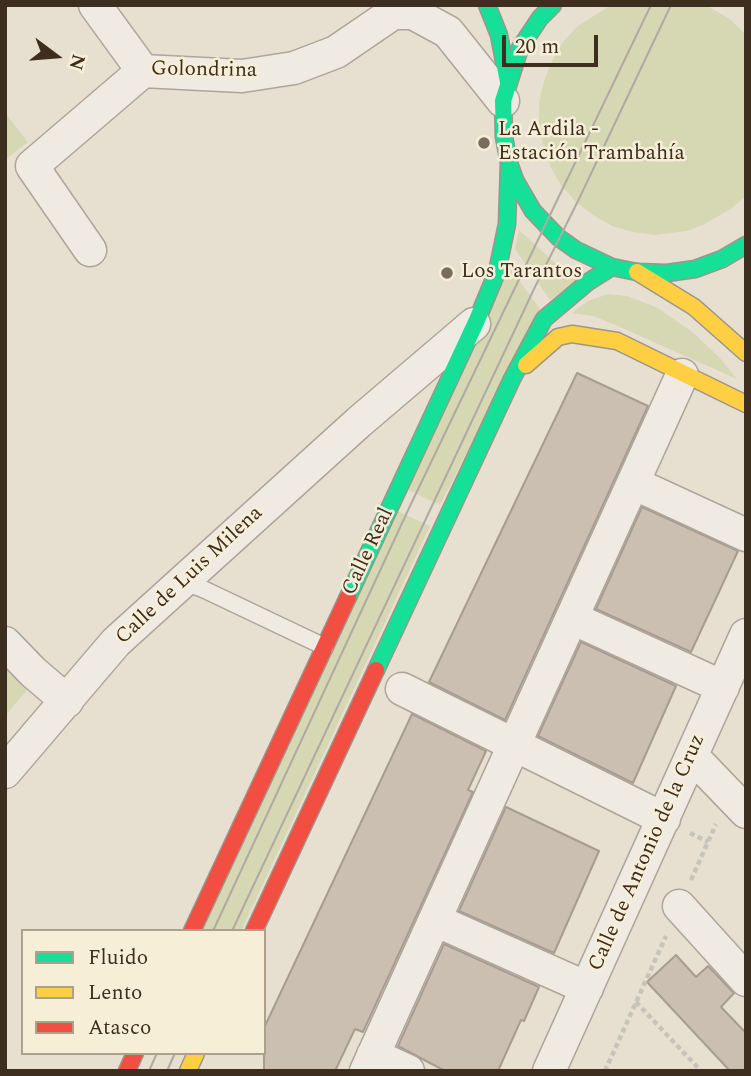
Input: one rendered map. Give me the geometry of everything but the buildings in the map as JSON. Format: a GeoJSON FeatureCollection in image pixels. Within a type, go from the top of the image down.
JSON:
{"type":"FeatureCollection","features":[{"type":"Feature","properties":{"kind":"street","name":"Golondrina"},"geometry":{"type":"LineString","coordinates":[[95,5],[143,71],[242,76],[294,68],[336,52],[393,13],[412,13],[448,32],[505,92]]}},
{"type":"Feature","properties":{"kind":"street"},"geometry":{"type":"LineString","coordinates":[[487,5],[499,34],[505,92],[504,137],[509,163],[524,195],[545,224],[576,250],[612,267],[638,272],[667,273],[695,269],[722,259],[746,245]]}},
{"type":"Feature","properties":{"kind":"street"},"geometry":{"type":"LineString","coordinates":[[505,92],[520,48],[552,5]]}},
{"type":"Feature","properties":{"kind":"street"},"geometry":{"type":"LineString","coordinates":[[90,250],[32,166],[143,71]]}},
{"type":"Feature","properties":{"kind":"street","name":"Calle Real"},"geometry":{"type":"LineString","coordinates":[[193,929],[433,416],[497,272],[507,224],[509,163]]}},
{"type":"Feature","properties":{"kind":"street"},"geometry":{"type":"LineString","coordinates":[[255,929],[512,379],[544,318],[588,282],[612,267]]}},
{"type":"Feature","properties":{"kind":"street"},"geometry":{"type":"LineString","coordinates":[[638,272],[694,307],[746,353]]}},
{"type":"Feature","properties":{"kind":"street","name":"Calle de Luis Milena"},"geometry":{"type":"LineString","coordinates":[[5,772],[116,642],[477,320]]}},
{"type":"Feature","properties":{"kind":"street"},"geometry":{"type":"LineString","coordinates":[[512,379],[558,337],[572,334],[617,341],[746,404]]}},
{"type":"Feature","properties":{"kind":"street"},"geometry":{"type":"LineString","coordinates":[[408,1071],[370,1063],[682,375]]}},
{"type":"Feature","properties":{"kind":"street"},"geometry":{"type":"LineString","coordinates":[[390,396],[433,416]]}},
{"type":"Feature","properties":{"kind":"street"},"geometry":{"type":"LineString","coordinates":[[633,483],[746,535]]}},
{"type":"Feature","properties":{"kind":"street"},"geometry":{"type":"LineString","coordinates":[[572,618],[723,687]]}},
{"type":"Feature","properties":{"kind":"street","name":"Calle de Antonio de la Cruz"},"geometry":{"type":"LineString","coordinates":[[549,1071],[746,635]]}},
{"type":"Feature","properties":{"kind":"street"},"geometry":{"type":"LineString","coordinates":[[5,643],[67,701]]}},
{"type":"Feature","properties":{"kind":"street"},"geometry":{"type":"LineString","coordinates":[[401,689],[664,819]]}},
{"type":"Feature","properties":{"kind":"street"},"geometry":{"type":"LineString","coordinates":[[692,756],[746,812]]}},
{"type":"Feature","properties":{"kind":"street"},"geometry":{"type":"LineString","coordinates":[[679,906],[746,980]]}},
{"type":"Feature","properties":{"kind":"street"},"geometry":{"type":"LineString","coordinates":[[435,920],[587,988]]}},
{"type":"Feature","properties":{"kind":"street"},"geometry":{"type":"LineString","coordinates":[[127,1071],[134,1055]]}},
{"type":"Feature","properties":{"kind":"street"},"geometry":{"type":"LineString","coordinates":[[188,1071],[195,1055]]}},
{"type":"Feature","properties":{"kind":"lane"},"geometry":{"type":"LineString","coordinates":[[183,582],[325,647]]}},
{"type":"Feature","properties":{"kind":"path"},"geometry":{"type":"LineString","coordinates":[[636,1002],[701,1071]]}},
{"type":"Feature","properties":{"kind":"green space"},"geometry":{"type":"Polygon","coordinates":[[[611,5],[705,5],[730,19],[746,35],[746,196],[732,208],[703,225],[687,231],[654,235],[612,226],[576,202],[561,185],[550,166],[539,124],[539,103],[544,81],[563,42],[578,26],[611,5]]]}},
{"type":"Feature","properties":{"kind":"green space"},"geometry":{"type":"Polygon","coordinates":[[[5,113],[28,142],[5,160],[5,113]]]}},
{"type":"Feature","properties":{"kind":"green space"},"geometry":{"type":"Polygon","coordinates":[[[519,230],[555,263],[579,278],[550,300],[515,249],[519,230]]]}},
{"type":"Feature","properties":{"kind":"green space"},"geometry":{"type":"Polygon","coordinates":[[[510,268],[540,309],[440,505],[408,490],[510,268]]]}},
{"type":"Feature","properties":{"kind":"green space"},"geometry":{"type":"Polygon","coordinates":[[[608,294],[627,296],[656,307],[691,331],[719,357],[737,379],[593,316],[572,313],[588,301],[608,294]]]}},
{"type":"Feature","properties":{"kind":"green space"},"geometry":{"type":"Polygon","coordinates":[[[397,511],[430,526],[242,929],[203,929],[397,511]]]}},
{"type":"Feature","properties":{"kind":"green space"},"geometry":{"type":"Polygon","coordinates":[[[5,658],[32,684],[5,716],[5,658]]]}},
{"type":"Feature","properties":{"kind":"tram line"},"geometry":{"type":"LineString","coordinates":[[214,929],[410,506],[651,5]]}},
{"type":"Feature","properties":{"kind":"tram line"},"geometry":{"type":"LineString","coordinates":[[233,929],[534,289],[671,5]]}},
{"type":"Feature","properties":{"kind":"tram line"},"geometry":{"type":"LineString","coordinates":[[149,1071],[156,1055]]}},
{"type":"Feature","properties":{"kind":"tram line"},"geometry":{"type":"LineString","coordinates":[[167,1071],[174,1055]]}},
{"type":"Feature","properties":{"kind":"traffic: fast"},"geometry":{"type":"LineString","coordinates":[[487,5],[499,35],[508,82]]}},
{"type":"Feature","properties":{"kind":"traffic: fast"},"geometry":{"type":"LineString","coordinates":[[553,5],[540,18],[520,48],[503,101],[504,137],[509,163],[515,180],[533,211],[559,238],[576,250],[612,267],[637,272],[667,273],[695,269],[722,259],[746,245]]}},
{"type":"Feature","properties":{"kind":"traffic: fast"},"geometry":{"type":"LineString","coordinates":[[348,597],[497,272],[507,224],[509,163]]}},
{"type":"Feature","properties":{"kind":"traffic: fast"},"geometry":{"type":"LineString","coordinates":[[376,670],[512,379],[544,319],[588,282],[612,267]]}},
{"type":"Feature","properties":{"kind":"traffic: slow"},"geometry":{"type":"LineString","coordinates":[[637,272],[694,307],[746,353]]}},
{"type":"Feature","properties":{"kind":"traffic: slow"},"geometry":{"type":"LineString","coordinates":[[526,365],[558,337],[572,334],[617,341],[746,404]]}},
{"type":"Feature","properties":{"kind":"traffic: slow"},"geometry":{"type":"LineString","coordinates":[[188,1071],[195,1055]]}},
{"type":"Feature","properties":{"kind":"traffic: jam"},"geometry":{"type":"LineString","coordinates":[[193,929],[348,597]]}},
{"type":"Feature","properties":{"kind":"traffic: jam"},"geometry":{"type":"LineString","coordinates":[[255,929],[376,670]]}},
{"type":"Feature","properties":{"kind":"traffic: jam"},"geometry":{"type":"LineString","coordinates":[[127,1071],[134,1055]]}},
{"type":"Feature","properties":{"kind":"place","name":"La Ardila - Estación Trambahía"},"geometry":{"type":"Point","coordinates":[484,143]}},
{"type":"Feature","properties":{"kind":"place","name":"Los Tarantos"},"geometry":{"type":"Point","coordinates":[447,273]}}]}
